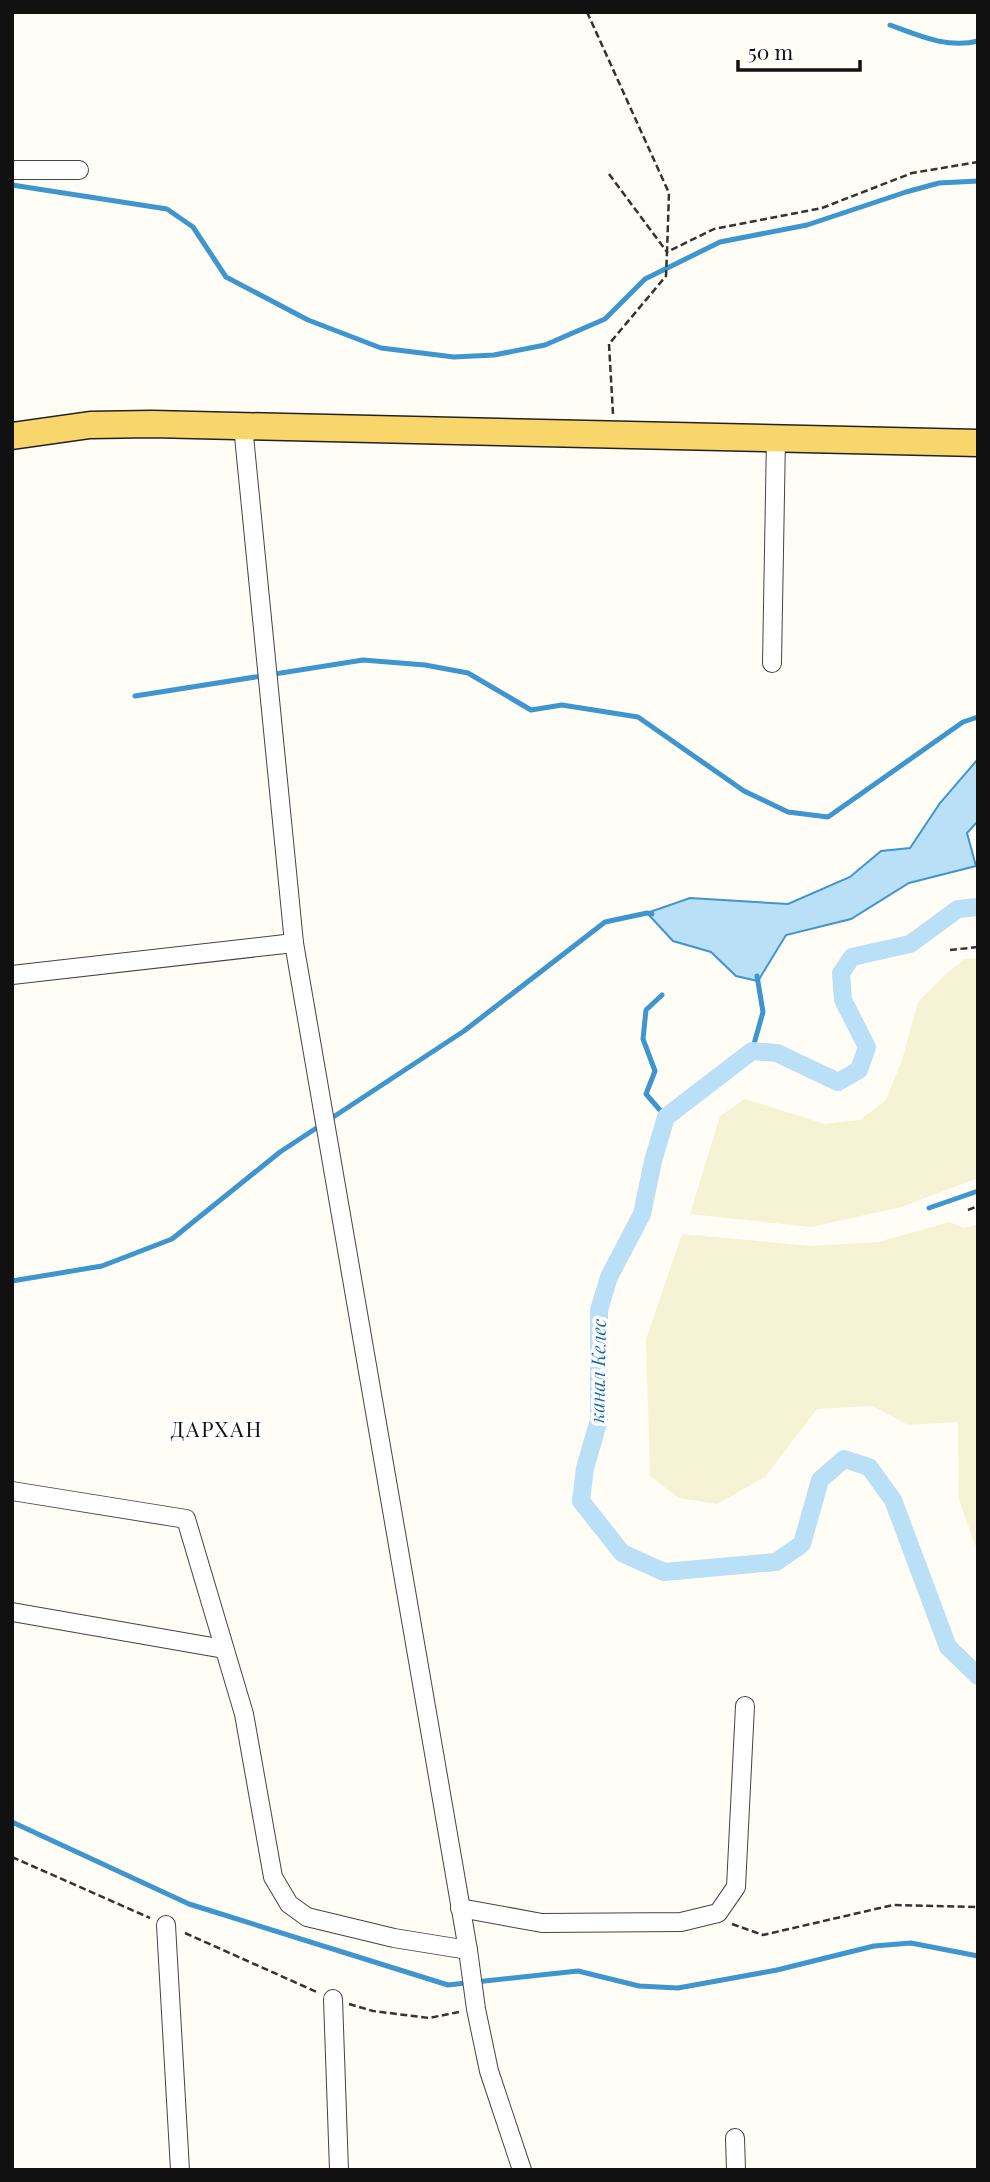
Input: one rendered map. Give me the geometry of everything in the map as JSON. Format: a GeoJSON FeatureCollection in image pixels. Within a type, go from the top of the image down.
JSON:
{"type":"FeatureCollection","features":[{"type":"Feature","properties":{"kind":"main road"},"geometry":{"type":"LineString","coordinates":[[12,436],[90,425],[243,426],[978,443]]}},
{"type":"Feature","properties":{"kind":"street"},"geometry":{"type":"LineString","coordinates":[[12,170],[79,170]]}},
{"type":"Feature","properties":{"kind":"street"},"geometry":{"type":"LineString","coordinates":[[243,426],[294,943],[476,2009],[489,2071],[522,2170]]}},
{"type":"Feature","properties":{"kind":"street"},"geometry":{"type":"LineString","coordinates":[[772,663],[776,438]]}},
{"type":"Feature","properties":{"kind":"street"},"geometry":{"type":"LineString","coordinates":[[12,975],[294,943]]}},
{"type":"Feature","properties":{"kind":"street"},"geometry":{"type":"LineString","coordinates":[[12,1491],[186,1519],[244,1714],[273,1877],[289,1904],[307,1917],[394,1938],[468,1950]]}},
{"type":"Feature","properties":{"kind":"street"},"geometry":{"type":"LineString","coordinates":[[12,1612],[224,1649]]}},
{"type":"Feature","properties":{"kind":"street"},"geometry":{"type":"LineString","coordinates":[[460,1908],[542,1923],[681,1922],[718,1913],[736,1887],[745,1706]]}},
{"type":"Feature","properties":{"kind":"street"},"geometry":{"type":"LineString","coordinates":[[166,1925],[180,2170]]}},
{"type":"Feature","properties":{"kind":"street"},"geometry":{"type":"LineString","coordinates":[[333,1999],[339,2170]]}},
{"type":"Feature","properties":{"kind":"street"},"geometry":{"type":"LineString","coordinates":[[735,2138],[736,2170]]}},
{"type":"Feature","properties":{"kind":"path"},"geometry":{"type":"LineString","coordinates":[[587,12],[669,193],[666,276],[609,344],[614,435]]}},
{"type":"Feature","properties":{"kind":"path"},"geometry":{"type":"LineString","coordinates":[[667,252],[714,229],[822,208],[912,173],[978,162]]}},
{"type":"Feature","properties":{"kind":"path"},"geometry":{"type":"LineString","coordinates":[[609,174],[667,252]]}},
{"type":"Feature","properties":{"kind":"path"},"geometry":{"type":"LineString","coordinates":[[950,950],[978,947]]}},
{"type":"Feature","properties":{"kind":"path"},"geometry":{"type":"LineString","coordinates":[[968,1210],[978,1206]]}},
{"type":"Feature","properties":{"kind":"path"},"geometry":{"type":"LineString","coordinates":[[12,1857],[333,1999],[373,2011],[429,2018],[476,2009]]}},
{"type":"Feature","properties":{"kind":"path"},"geometry":{"type":"LineString","coordinates":[[718,1913],[736,1927],[763,1935],[893,1905],[978,1907]]}},
{"type":"Feature","properties":{"kind":"shaded area"},"geometry":{"type":"Polygon","coordinates":[[[978,958],[978,1178],[901,1207],[811,1227],[690,1214],[720,1116],[745,1099],[825,1124],[860,1120],[886,1100],[902,1060],[918,1002],[965,959],[978,958]]]}},
{"type":"Feature","properties":{"kind":"shaded area"},"geometry":{"type":"Polygon","coordinates":[[[950,1222],[964,1228],[978,1224],[978,1547],[959,1500],[958,1422],[908,1425],[872,1406],[817,1409],[765,1477],[717,1504],[679,1498],[650,1476],[646,1339],[682,1234],[812,1246],[878,1242],[950,1222]]]}},
{"type":"Feature","properties":{"kind":"water"},"geometry":{"type":"Polygon","coordinates":[[[978,759],[978,821],[967,833],[976,866],[909,883],[851,919],[786,935],[758,981],[736,976],[711,952],[673,941],[647,913],[690,898],[788,904],[850,877],[881,851],[910,848],[940,803],[978,759]]]}},
{"type":"Feature","properties":{"kind":"waterway"},"geometry":{"type":"LineString","coordinates":[[890,25],[944,42],[978,41]]}},
{"type":"Feature","properties":{"kind":"waterway"},"geometry":{"type":"LineString","coordinates":[[12,185],[167,209],[193,227],[226,277],[308,320],[381,348],[454,357],[494,355],[545,345],[605,319],[645,279],[720,242],[807,225],[939,183],[978,181]]}},
{"type":"Feature","properties":{"kind":"waterway"},"geometry":{"type":"LineString","coordinates":[[135,696],[363,660],[425,665],[468,673],[531,710],[562,705],[638,717],[744,791],[788,812],[828,817],[963,722],[978,717]]}},
{"type":"Feature","properties":{"kind":"waterway","name":"канал Келес"},"geometry":{"type":"LineString","coordinates":[[978,907],[958,909],[910,944],[852,957],[841,973],[843,1000],[867,1047],[859,1070],[838,1082],[777,1053],[752,1051],[666,1117],[642,1214],[609,1277],[599,1310],[599,1420],[585,1468],[581,1501],[622,1553],[664,1572],[776,1562],[802,1544],[820,1480],[844,1459],[869,1467],[893,1500],[948,1647],[978,1676]]}},
{"type":"Feature","properties":{"kind":"waterway"},"geometry":{"type":"LineString","coordinates":[[12,1281],[102,1266],[172,1239],[280,1152],[464,1031],[605,922],[652,914]]}},
{"type":"Feature","properties":{"kind":"waterway"},"geometry":{"type":"LineString","coordinates":[[752,1051],[763,1012],[757,976]]}},
{"type":"Feature","properties":{"kind":"waterway"},"geometry":{"type":"LineString","coordinates":[[662,995],[646,1010],[643,1039],[655,1071],[646,1094],[666,1117]]}},
{"type":"Feature","properties":{"kind":"waterway"},"geometry":{"type":"LineString","coordinates":[[929,1208],[978,1191]]}},
{"type":"Feature","properties":{"kind":"waterway"},"geometry":{"type":"LineString","coordinates":[[12,1822],[189,1904],[448,1985],[578,1971],[639,1986],[678,1988],[777,1970],[874,1946],[911,1943],[978,1956]]}},
{"type":"Feature","properties":{"kind":"district","name":"ДАРХАН"},"geometry":{"type":"Point","coordinates":[217,1430]}}]}
